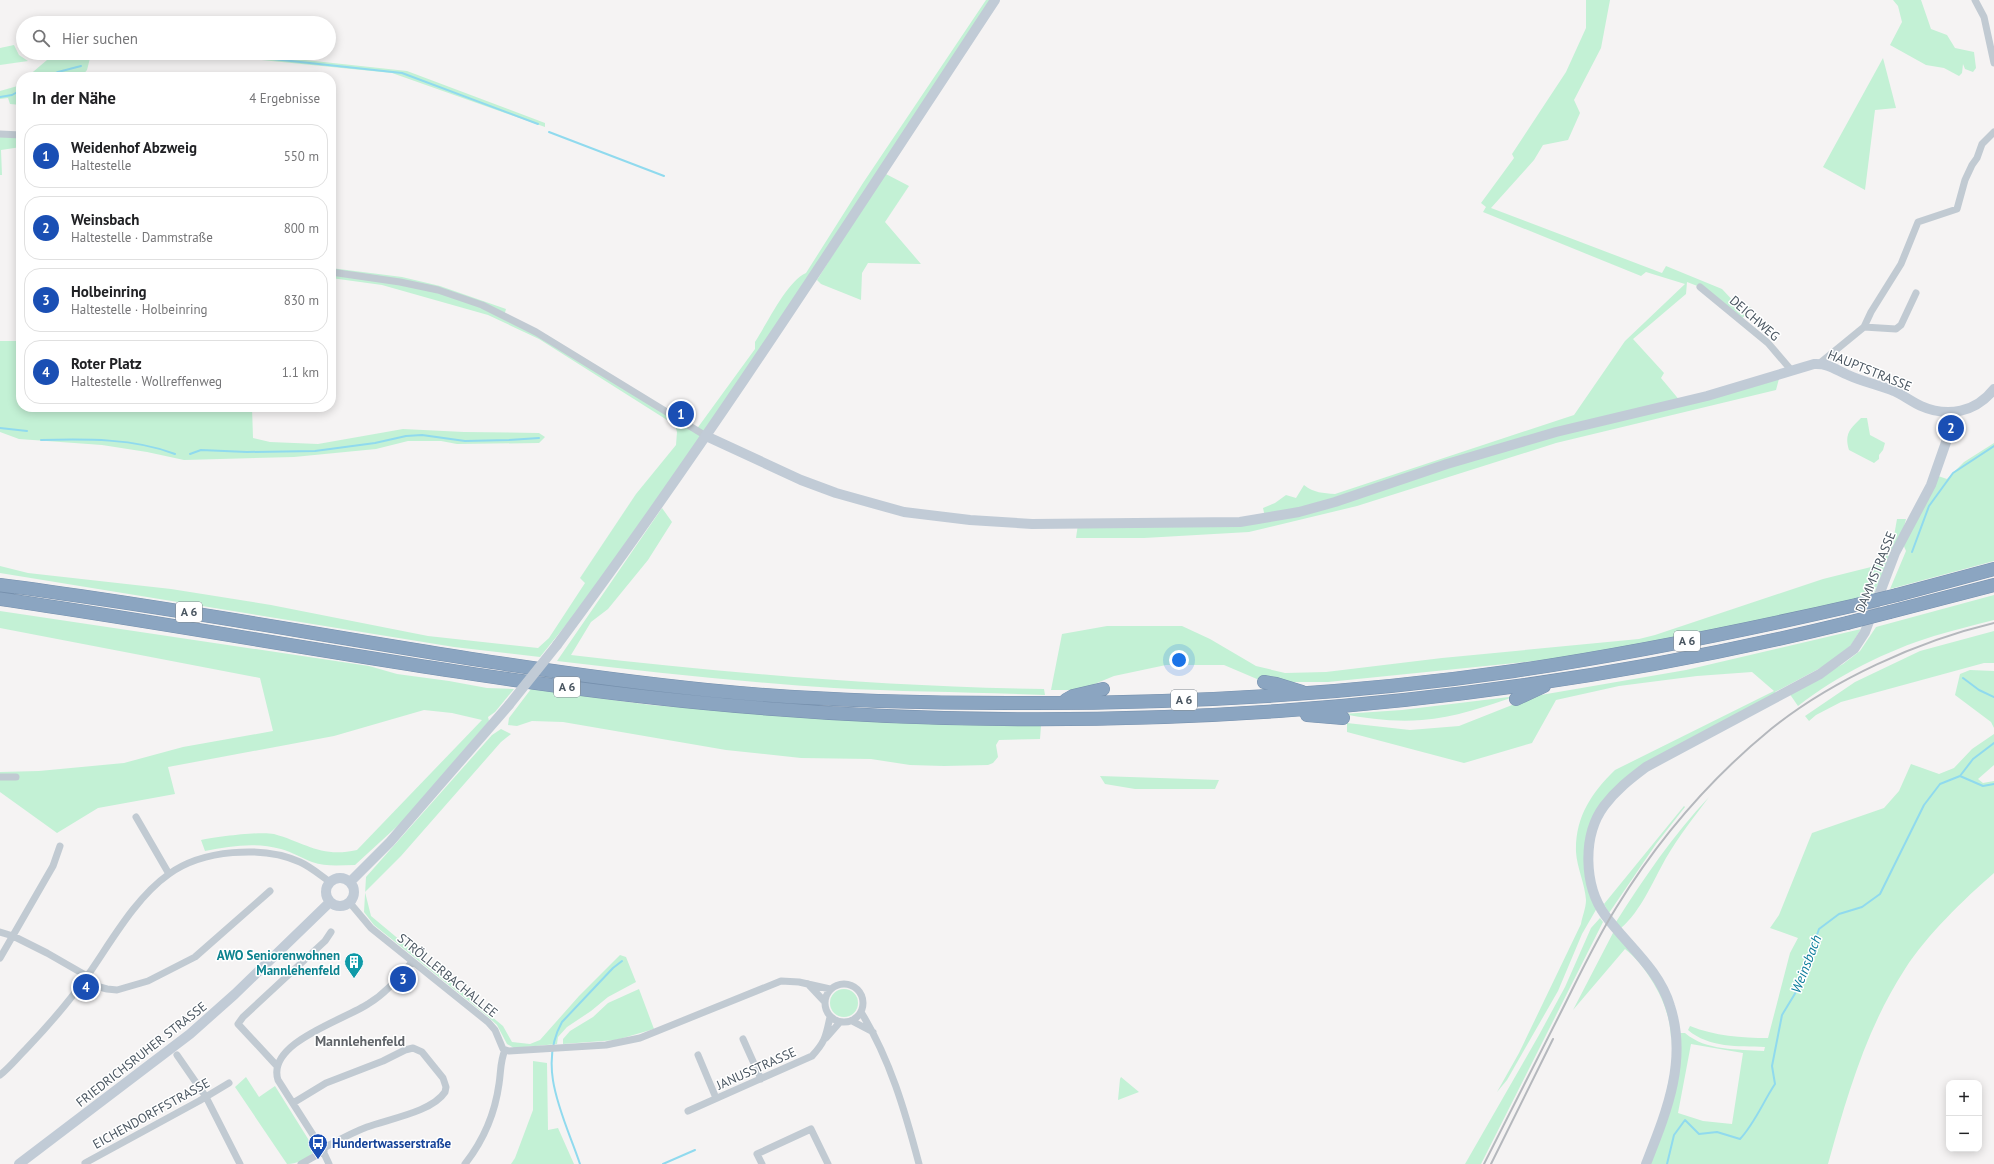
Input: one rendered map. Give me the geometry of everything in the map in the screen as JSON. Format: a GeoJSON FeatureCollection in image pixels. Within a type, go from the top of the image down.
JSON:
{"type":"FeatureCollection","features":[{"type":"Feature","properties":{"kind":"highway","name":"A 6"},"geometry":{"type":"LineString","coordinates":[[0,585],[183,610],[461,658],[650,684],[780,696],[889,701],[1060,704],[1189,700],[1308,694],[1436,681],[1525,669],[1695,640],[1856,605],[1994,569]]}},
{"type":"Feature","properties":{"kind":"highway","name":"A 6"},"geometry":{"type":"LineString","coordinates":[[0,599],[95,612],[518,681],[709,703],[881,715],[979,718],[1140,717],[1281,711],[1437,695],[1552,680],[1718,652],[1779,639],[1994,585]]}},
{"type":"Feature","properties":{"kind":"highway"},"geometry":{"type":"LineString","coordinates":[[1516,699],[1552,680]]}},
{"type":"Feature","properties":{"kind":"highway"},"geometry":{"type":"LineString","coordinates":[[1264,682],[1276,684],[1308,694]]}},
{"type":"Feature","properties":{"kind":"highway"},"geometry":{"type":"LineString","coordinates":[[1060,704],[1073,696],[1103,689]]}},
{"type":"Feature","properties":{"kind":"highway"},"geometry":{"type":"LineString","coordinates":[[1281,711],[1304,715],[1343,718]]}},
{"type":"Feature","properties":{"kind":"street"},"geometry":{"type":"LineString","coordinates":[[350,882],[390,842],[431,797],[509,705],[557,645],[630,546],[750,371],[994,0]]}},
{"type":"Feature","properties":{"kind":"street"},"geometry":{"type":"LineString","coordinates":[[1975,0],[1984,17],[1994,63]]}},
{"type":"Feature","properties":{"kind":"street"},"geometry":{"type":"LineString","coordinates":[[1820,363],[1864,327],[1871,312],[1900,264],[1918,222],[1957,209],[1965,180],[1972,165],[1978,158],[1982,144],[1994,132]]}},
{"type":"Feature","properties":{"kind":"street"},"geometry":{"type":"LineString","coordinates":[[0,134],[16,135]]}},
{"type":"Feature","properties":{"kind":"street"},"geometry":{"type":"LineString","coordinates":[[336,273],[400,282],[438,290],[482,305],[536,332],[706,436]]}},
{"type":"Feature","properties":{"kind":"street","name":"DEICHWEG"},"geometry":{"type":"LineString","coordinates":[[1700,287],[1768,344],[1792,371]]}},
{"type":"Feature","properties":{"kind":"street"},"geometry":{"type":"LineString","coordinates":[[1864,327],[1896,329],[1901,325],[1916,293]]}},
{"type":"Feature","properties":{"kind":"street","name":"HAUPTSTRASSE"},"geometry":{"type":"LineString","coordinates":[[706,436],[801,480],[836,493],[904,512],[970,520],[1032,524],[1240,522],[1299,512],[1335,502],[1447,464],[1556,432],[1706,396],[1814,364],[1820,363],[1830,365],[1848,375],[1886,388],[1921,406],[1936,411],[1951,413],[1964,411],[1985,399],[1994,389]]}},
{"type":"Feature","properties":{"kind":"street","name":"DAMMSTRASSE"},"geometry":{"type":"LineString","coordinates":[[1646,1164],[1672,1094],[1676,1067],[1675,1031],[1670,1006],[1655,978],[1643,959],[1605,914],[1592,888],[1589,862],[1593,832],[1603,807],[1624,783],[1646,767],[1820,674],[1848,655],[1865,632],[1894,553],[1931,485],[1951,428],[1951,413]]}},
{"type":"Feature","properties":{"kind":"street"},"geometry":{"type":"LineString","coordinates":[[0,777],[16,777]]}},
{"type":"Feature","properties":{"kind":"street"},"geometry":{"type":"LineString","coordinates":[[136,817],[169,874]]}},
{"type":"Feature","properties":{"kind":"street"},"geometry":{"type":"LineString","coordinates":[[0,958],[54,866],[60,846]]}},
{"type":"Feature","properties":{"kind":"street"},"geometry":{"type":"LineString","coordinates":[[0,1075],[47,1027],[87,976],[142,899],[169,874],[191,863],[214,855],[239,852],[259,852],[280,855],[298,861],[330,882]]}},
{"type":"Feature","properties":{"kind":"street"},"geometry":{"type":"LineString","coordinates":[[342,878],[350,882],[353,885],[354,895],[350,903],[342,907],[330,902],[326,890],[330,882],[342,878]]}},
{"type":"Feature","properties":{"kind":"street"},"geometry":{"type":"LineString","coordinates":[[0,932],[13,936],[87,976],[96,986],[117,990],[148,981],[195,957],[270,892]]}},
{"type":"Feature","properties":{"kind":"street","name":"FRIEDRICHSRUHER STRASSE"},"geometry":{"type":"LineString","coordinates":[[19,1164],[190,1034],[330,902]]}},
{"type":"Feature","properties":{"kind":"street","name":"STRÖLLERBACHALLEE"},"geometry":{"type":"LineString","coordinates":[[350,903],[371,928],[488,1022],[494,1030],[501,1046],[505,1050]]}},
{"type":"Feature","properties":{"kind":"street"},"geometry":{"type":"LineString","coordinates":[[277,1066],[238,1024],[243,1017],[325,941],[331,932]]}},
{"type":"Feature","properties":{"kind":"street"},"geometry":{"type":"LineString","coordinates":[[329,1164],[323,1150],[278,1080],[277,1066],[284,1055],[313,1032],[353,1013],[382,994],[412,962]]}},
{"type":"Feature","properties":{"kind":"street"},"geometry":{"type":"LineString","coordinates":[[465,1164],[484,1136],[493,1114],[499,1084],[502,1057],[505,1050],[546,1050],[606,1045],[640,1038],[782,981],[808,984],[830,989]]}},
{"type":"Feature","properties":{"kind":"street"},"geometry":{"type":"LineString","coordinates":[[808,984],[824,1000],[826,1012],[830,1017],[840,1022],[852,1021],[873,1032]]}},
{"type":"Feature","properties":{"kind":"street"},"geometry":{"type":"LineString","coordinates":[[824,1000],[830,989],[840,984],[846,984],[856,988],[863,1000],[861,1012],[852,1021]]}},
{"type":"Feature","properties":{"kind":"street"},"geometry":{"type":"LineString","coordinates":[[861,1012],[885,1056],[906,1114],[919,1164]]}},
{"type":"Feature","properties":{"kind":"street","name":"JANUSSTRASSE"},"geometry":{"type":"LineString","coordinates":[[688,1111],[812,1056],[823,1045],[826,1038],[830,1017]]}},
{"type":"Feature","properties":{"kind":"street","name":"JANUSSTRASSE"},"geometry":{"type":"LineString","coordinates":[[826,1038],[840,1022]]}},
{"type":"Feature","properties":{"kind":"street"},"geometry":{"type":"LineString","coordinates":[[744,1039],[761,1079]]}},
{"type":"Feature","properties":{"kind":"street"},"geometry":{"type":"LineString","coordinates":[[293,1104],[326,1083],[412,1048],[422,1052],[445,1082],[445,1092],[435,1102],[409,1113],[367,1127],[323,1150],[301,1164]]}},
{"type":"Feature","properties":{"kind":"street"},"geometry":{"type":"LineString","coordinates":[[698,1054],[716,1098]]}},
{"type":"Feature","properties":{"kind":"street"},"geometry":{"type":"LineString","coordinates":[[177,1056],[206,1097],[240,1164]]}},
{"type":"Feature","properties":{"kind":"street","name":"EICHENDORFFSTRASSE"},"geometry":{"type":"LineString","coordinates":[[84,1163],[206,1097],[228,1083]]}},
{"type":"Feature","properties":{"kind":"street"},"geometry":{"type":"LineString","coordinates":[[762,1164],[757,1154],[811,1129],[828,1164]]}},
{"type":"Feature","properties":{"kind":"green space"},"geometry":{"type":"Polygon","coordinates":[[[986,0],[995,0],[630,546],[540,657],[454,647],[0,573],[0,566],[28,573],[171,589],[271,605],[428,636],[538,648],[549,638],[585,583],[580,578],[636,494],[676,445],[677,432],[675,425],[539,339],[488,315],[382,285],[336,279],[336,269],[402,277],[440,286],[506,309],[504,316],[696,430],[755,349],[755,342],[778,304],[792,285],[806,273],[863,183],[986,0]]]}},
{"type":"Feature","properties":{"kind":"green space"},"geometry":{"type":"Polygon","coordinates":[[[1586,0],[1610,0],[1601,48],[1574,100],[1580,113],[1568,140],[1543,145],[1534,160],[1491,208],[1662,273],[1666,266],[1722,289],[1737,305],[1742,314],[1749,306],[1751,308],[1740,321],[1700,287],[1687,282],[1686,294],[1633,339],[1664,373],[1661,378],[1681,402],[1780,375],[1776,390],[1556,443],[1357,506],[1249,532],[1144,538],[1076,538],[1078,524],[1265,517],[1263,508],[1275,503],[1286,495],[1296,498],[1304,485],[1315,491],[1335,494],[1574,415],[1625,341],[1685,284],[1646,272],[1641,276],[1483,212],[1486,207],[1481,203],[1514,158],[1512,154],[1566,72],[1586,28],[1586,0]]]}},
{"type":"Feature","properties":{"kind":"green space"},"geometry":{"type":"Polygon","coordinates":[[[1893,0],[1921,0],[1931,29],[1947,35],[1955,48],[1974,52],[1976,68],[1973,72],[1965,69],[1963,64],[1962,73],[1959,76],[1944,68],[1926,65],[1890,45],[1902,22],[1898,6],[1893,0]]]}},
{"type":"Feature","properties":{"kind":"green space"},"geometry":{"type":"Polygon","coordinates":[[[14,45],[16,49],[16,60],[28,61],[0,65],[0,48],[14,45]]]}},
{"type":"Feature","properties":{"kind":"green space"},"geometry":{"type":"Polygon","coordinates":[[[1883,58],[1896,108],[1875,110],[1865,190],[1823,167],[1883,58]]]}},
{"type":"Feature","properties":{"kind":"green space"},"geometry":{"type":"Polygon","coordinates":[[[47,60],[90,60],[85,72],[33,72],[47,60]]]}},
{"type":"Feature","properties":{"kind":"green space"},"geometry":{"type":"Polygon","coordinates":[[[260,60],[304,60],[407,71],[545,123],[545,127],[392,73],[260,60]]]}},
{"type":"Feature","properties":{"kind":"green space"},"geometry":{"type":"Polygon","coordinates":[[[16,86],[16,105],[10,104],[8,98],[0,99],[0,91],[16,86]]]}},
{"type":"Feature","properties":{"kind":"green space"},"geometry":{"type":"Polygon","coordinates":[[[0,134],[16,135],[16,148],[1,150],[2,175],[0,175],[0,134]]]}},
{"type":"Feature","properties":{"kind":"green space"},"geometry":{"type":"Polygon","coordinates":[[[884,173],[909,186],[885,222],[921,264],[868,263],[862,273],[861,300],[821,284],[817,280],[884,173]]]}},
{"type":"Feature","properties":{"kind":"green space"},"geometry":{"type":"Polygon","coordinates":[[[0,341],[16,341],[16,412],[252,412],[253,438],[270,442],[318,444],[403,429],[464,432],[539,433],[545,437],[539,443],[457,444],[441,441],[408,441],[376,449],[294,457],[184,460],[147,452],[102,445],[19,439],[0,432],[0,341]]]}},
{"type":"Feature","properties":{"kind":"green space"},"geometry":{"type":"Polygon","coordinates":[[[1861,418],[1867,418],[1870,435],[1885,443],[1883,450],[1879,455],[1879,459],[1874,463],[1849,450],[1847,440],[1849,432],[1861,418]]]}},
{"type":"Feature","properties":{"kind":"green space"},"geometry":{"type":"Polygon","coordinates":[[[1994,443],[1994,561],[1890,589],[1906,551],[1903,544],[1938,476],[1947,479],[1964,462],[1994,443]]]}},
{"type":"Feature","properties":{"kind":"green space"},"geometry":{"type":"Polygon","coordinates":[[[662,508],[672,522],[648,560],[608,609],[591,622],[571,655],[689,668],[807,678],[985,688],[1044,689],[1045,695],[834,688],[764,683],[557,661],[662,508]]]}},
{"type":"Feature","properties":{"kind":"green space"},"geometry":{"type":"Polygon","coordinates":[[[1897,519],[1906,519],[1904,527],[1874,593],[1848,602],[1719,631],[1571,657],[1328,682],[1264,682],[1224,665],[1166,665],[1114,676],[1080,690],[1051,690],[1062,634],[1107,626],[1182,626],[1210,639],[1256,666],[1285,673],[1326,672],[1442,658],[1639,639],[1823,579],[1875,566],[1886,554],[1894,536],[1897,519]]]}},
{"type":"Feature","properties":{"kind":"green space"},"geometry":{"type":"Polygon","coordinates":[[[1994,595],[1994,620],[1934,636],[1898,649],[1846,674],[1798,706],[1789,693],[1843,664],[1860,651],[1876,627],[1994,595]]]}},
{"type":"Feature","properties":{"kind":"green space"},"geometry":{"type":"Polygon","coordinates":[[[0,611],[369,666],[397,674],[487,688],[514,689],[495,712],[488,717],[489,721],[404,820],[355,865],[317,864],[285,850],[252,845],[234,846],[205,851],[201,840],[217,837],[268,833],[323,851],[344,852],[357,850],[482,720],[452,713],[424,710],[334,736],[168,767],[175,794],[98,808],[57,833],[0,792],[0,772],[39,771],[124,763],[183,747],[273,731],[260,678],[0,628],[0,611]]]}},
{"type":"Feature","properties":{"kind":"green space"},"geometry":{"type":"Polygon","coordinates":[[[1861,629],[1848,650],[1824,666],[1775,692],[1775,694],[1622,781],[1587,842],[1597,908],[1582,934],[1558,991],[1507,1080],[1497,1092],[1519,1053],[1581,924],[1586,900],[1576,852],[1576,840],[1582,817],[1592,797],[1615,770],[1774,691],[1752,672],[1697,676],[1619,686],[1556,700],[1532,743],[1464,763],[1347,732],[1347,723],[1410,730],[1459,726],[1535,696],[1686,670],[1861,629]]]}},
{"type":"Feature","properties":{"kind":"green space"},"geometry":{"type":"Polygon","coordinates":[[[1994,631],[1994,663],[1984,663],[1841,702],[1816,715],[1809,721],[1805,716],[1855,682],[1920,651],[1994,631]]]}},
{"type":"Feature","properties":{"kind":"green space"},"geometry":{"type":"Polygon","coordinates":[[[1970,670],[1994,671],[1994,728],[1991,722],[1955,695],[1960,674],[1970,670]]]}},
{"type":"Feature","properties":{"kind":"green space"},"geometry":{"type":"Polygon","coordinates":[[[531,689],[651,705],[798,716],[1041,726],[1040,739],[999,740],[996,745],[998,757],[993,763],[988,765],[944,766],[910,765],[871,759],[801,758],[726,750],[563,722],[532,721],[517,726],[508,725],[509,718],[531,689]]]}},
{"type":"Feature","properties":{"kind":"green space"},"geometry":{"type":"Polygon","coordinates":[[[1517,696],[1470,711],[1434,719],[1412,721],[1372,719],[1343,714],[1402,710],[1517,696]]]}},
{"type":"Feature","properties":{"kind":"green space"},"geometry":{"type":"Polygon","coordinates":[[[501,729],[511,734],[501,742],[401,856],[365,892],[366,877],[492,735],[501,729]]]}},
{"type":"Feature","properties":{"kind":"green space"},"geometry":{"type":"Polygon","coordinates":[[[1994,734],[1994,765],[1978,779],[1983,783],[1994,781],[1994,873],[1958,906],[1924,943],[1905,969],[1891,992],[1879,1015],[1850,1088],[1828,1164],[1651,1164],[1679,1033],[1685,1033],[1693,1039],[1712,1046],[1764,1051],[1765,1047],[1734,1046],[1714,1043],[1696,1036],[1688,1030],[1690,1026],[1728,1036],[1768,1038],[1790,953],[1798,938],[1770,928],[1779,915],[1812,833],[1884,808],[1899,791],[1911,764],[1939,774],[1954,768],[1972,749],[1994,734]],[[1691,1044],[1678,1113],[1703,1121],[1732,1124],[1743,1053],[1691,1044]]]}},
{"type":"Feature","properties":{"kind":"green space"},"geometry":{"type":"Polygon","coordinates":[[[1100,776],[1219,780],[1215,789],[1135,789],[1105,784],[1100,776]]]}},
{"type":"Feature","properties":{"kind":"green space"},"geometry":{"type":"Polygon","coordinates":[[[1709,797],[1671,850],[1635,913],[1621,928],[1616,922],[1637,889],[1683,826],[1709,797]]]}},
{"type":"Feature","properties":{"kind":"green space"},"geometry":{"type":"Polygon","coordinates":[[[1684,806],[1685,807],[1656,844],[1609,913],[1604,904],[1684,806]]]}},
{"type":"Feature","properties":{"kind":"green space"},"geometry":{"type":"Polygon","coordinates":[[[365,892],[371,916],[503,1026],[512,1042],[530,1044],[540,1040],[579,996],[620,955],[626,957],[636,982],[608,997],[591,1011],[567,1027],[558,1037],[557,1044],[514,1048],[507,1044],[497,1025],[486,1015],[374,925],[364,912],[365,892]]]}},
{"type":"Feature","properties":{"kind":"green space"},"geometry":{"type":"Polygon","coordinates":[[[1600,918],[1603,922],[1481,1164],[1465,1164],[1565,987],[1591,928],[1600,918]]]}},
{"type":"Feature","properties":{"kind":"green space"},"geometry":{"type":"Polygon","coordinates":[[[1614,931],[1646,970],[1665,1002],[1670,1018],[1672,1051],[1669,1021],[1657,989],[1639,963],[1625,949],[1573,1010],[1614,931]]]}},
{"type":"Feature","properties":{"kind":"green space"},"geometry":{"type":"Polygon","coordinates":[[[639,989],[654,1029],[616,1040],[563,1044],[563,1039],[570,1031],[593,1017],[608,1003],[639,989]]]}},
{"type":"Feature","properties":{"kind":"green space"},"geometry":{"type":"Polygon","coordinates":[[[844,989],[854,993],[858,1003],[854,1013],[844,1017],[834,1013],[830,1003],[834,993],[844,989]]]}},
{"type":"Feature","properties":{"kind":"green space"},"geometry":{"type":"Polygon","coordinates":[[[533,1061],[547,1063],[548,1130],[558,1128],[574,1164],[511,1164],[515,1158],[533,1110],[533,1061]]]}},
{"type":"Feature","properties":{"kind":"green space"},"geometry":{"type":"Polygon","coordinates":[[[246,1077],[259,1097],[275,1086],[315,1150],[310,1156],[299,1162],[287,1164],[235,1087],[246,1077]]]}},
{"type":"Feature","properties":{"kind":"green space"},"geometry":{"type":"Polygon","coordinates":[[[1121,1077],[1139,1092],[1118,1100],[1121,1077]]]}},
{"type":"Feature","properties":{"kind":"waterway"},"geometry":{"type":"LineString","coordinates":[[281,60],[402,73],[538,124]]}},
{"type":"Feature","properties":{"kind":"waterway"},"geometry":{"type":"LineString","coordinates":[[58,72],[81,66]]}},
{"type":"Feature","properties":{"kind":"waterway"},"geometry":{"type":"LineString","coordinates":[[0,97],[16,93]]}},
{"type":"Feature","properties":{"kind":"waterway"},"geometry":{"type":"LineString","coordinates":[[549,132],[664,176]]}},
{"type":"Feature","properties":{"kind":"waterway"},"geometry":{"type":"LineString","coordinates":[[0,428],[27,431]]}},
{"type":"Feature","properties":{"kind":"waterway"},"geometry":{"type":"LineString","coordinates":[[190,454],[201,450],[247,452],[315,451],[375,443],[406,436],[422,435],[465,441],[539,438]]}},
{"type":"Feature","properties":{"kind":"waterway"},"geometry":{"type":"LineString","coordinates":[[41,440],[126,442],[175,454]]}},
{"type":"Feature","properties":{"kind":"waterway","name":"Weinsbach"},"geometry":{"type":"LineString","coordinates":[[1912,552],[1929,506],[1953,473],[1994,446]]}},
{"type":"Feature","properties":{"kind":"waterway","name":"Weinsbach"},"geometry":{"type":"LineString","coordinates":[[1963,678],[1979,690],[1994,697]]}},
{"type":"Feature","properties":{"kind":"waterway","name":"Weinsbach"},"geometry":{"type":"LineString","coordinates":[[1667,1164],[1674,1135],[1685,1120],[1699,1134],[1717,1132],[1740,1139],[1745,1133],[1755,1119],[1775,1084],[1772,1066],[1782,1015],[1799,987],[1819,929],[1839,914],[1862,907],[1880,894],[1924,805],[1940,784],[1960,776],[1973,759],[1994,743]]}},
{"type":"Feature","properties":{"kind":"waterway"},"geometry":{"type":"LineString","coordinates":[[1960,776],[1983,786],[1994,784]]}},
{"type":"Feature","properties":{"kind":"waterway"},"geometry":{"type":"LineString","coordinates":[[580,1164],[561,1111],[552,1075],[552,1057],[555,1039],[562,1022],[613,968],[622,961]]}},
{"type":"Feature","properties":{"kind":"waterway"},"geometry":{"type":"LineString","coordinates":[[663,1164],[695,1150]]}},
{"type":"Feature","properties":{"kind":"railway"},"geometry":{"type":"LineString","coordinates":[[1484,1164],[1588,957],[1609,920],[1649,859],[1667,835],[1706,790],[1749,748],[1771,729],[1821,694],[1877,664],[1906,652],[1936,640],[1994,623]]}},
{"type":"Feature","properties":{"kind":"railway"},"geometry":{"type":"LineString","coordinates":[[1491,1164],[1553,1039]]}},
{"type":"Feature","properties":{"kind":"place","name":"Weidenhof Abzweig"},"geometry":{"type":"Point","coordinates":[681,414]}},
{"type":"Feature","properties":{"kind":"place","name":"Weinsbach"},"geometry":{"type":"Point","coordinates":[1951,428]}},
{"type":"Feature","properties":{"kind":"place","name":"AWO Seniorenwohnen Mannlehenfeld"},"geometry":{"type":"Point","coordinates":[354,979]}},
{"type":"Feature","properties":{"kind":"place","name":"Holbeinring"},"geometry":{"type":"Point","coordinates":[403,979]}},
{"type":"Feature","properties":{"kind":"place","name":"Roter Platz"},"geometry":{"type":"Point","coordinates":[86,987]}},
{"type":"Feature","properties":{"kind":"place","name":"Hundertwasserstraße"},"geometry":{"type":"Point","coordinates":[318,1160]}},
{"type":"Feature","properties":{"kind":"district","name":"Mannlehenfeld"},"geometry":{"type":"Point","coordinates":[360,1041]}}]}
